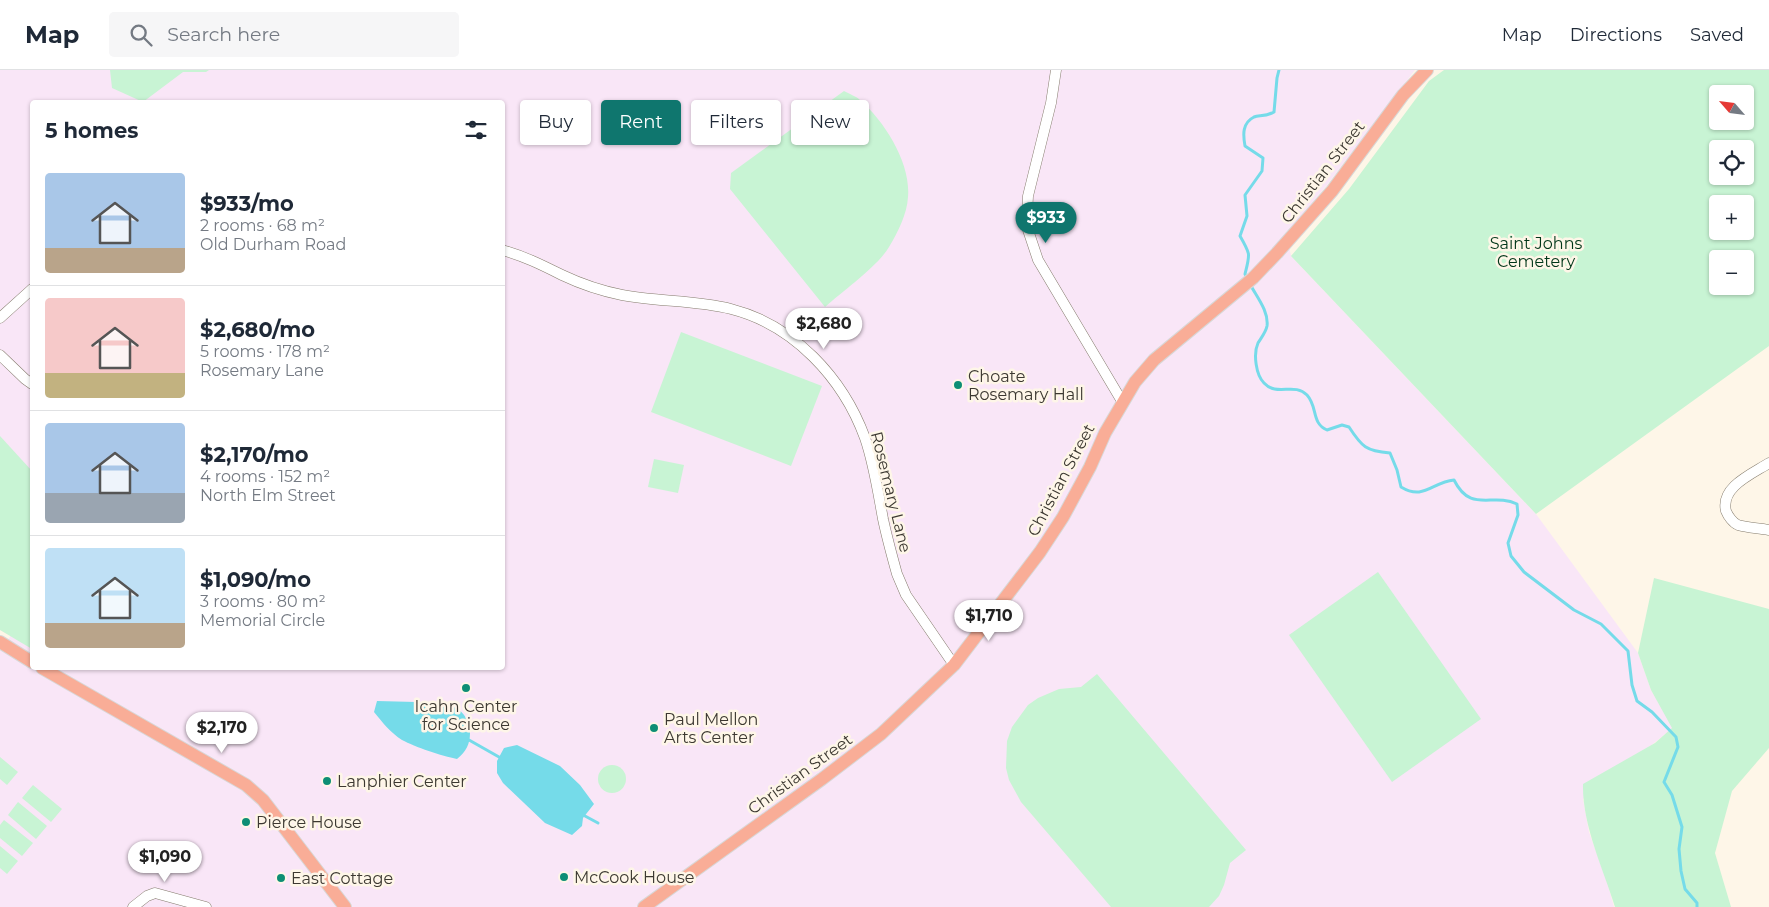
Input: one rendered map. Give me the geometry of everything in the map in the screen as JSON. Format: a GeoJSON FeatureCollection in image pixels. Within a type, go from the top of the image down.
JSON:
{"type":"FeatureCollection","features":[{"type":"Feature","properties":{"kind":"main road","name":"Christian Street"},"geometry":{"type":"LineString","coordinates":[[644,907],[822,779],[874,739],[954,665],[1054,531],[1076,494],[1105,433],[1135,382],[1154,360],[1252,278],[1303,225],[1332,191],[1403,96],[1427,70]]}},
{"type":"Feature","properties":{"kind":"main road"},"geometry":{"type":"LineString","coordinates":[[0,642],[30,661]]}},
{"type":"Feature","properties":{"kind":"main road"},"geometry":{"type":"LineString","coordinates":[[45,670],[246,785],[263,800],[345,907]]}},
{"type":"Feature","properties":{"kind":"street"},"geometry":{"type":"LineString","coordinates":[[1056,70],[1028,196],[1028,230],[1038,260],[1123,402]]}},
{"type":"Feature","properties":{"kind":"street","name":"Rosemary Lane"},"geometry":{"type":"LineString","coordinates":[[505,251],[527,258],[563,276],[592,287],[624,295],[732,309],[763,321],[793,338],[835,382],[852,409],[865,439],[897,574],[906,595],[954,665]]}},
{"type":"Feature","properties":{"kind":"street"},"geometry":{"type":"LineString","coordinates":[[0,318],[30,291]]}},
{"type":"Feature","properties":{"kind":"street"},"geometry":{"type":"LineString","coordinates":[[0,355],[30,383]]}},
{"type":"Feature","properties":{"kind":"street"},"geometry":{"type":"LineString","coordinates":[[1769,463],[1735,485],[1726,495],[1724,504],[1727,515],[1736,525],[1769,530]]}},
{"type":"Feature","properties":{"kind":"street"},"geometry":{"type":"LineString","coordinates":[[133,907],[147,896],[155,893],[206,907]]}},
{"type":"Feature","properties":{"kind":"shaded area","name":"Choate Rosemary Hall"},"geometry":{"type":"Polygon","coordinates":[[[0,70],[1415,70],[1327,185],[1286,232],[1291,256],[1536,514],[1638,653],[1651,690],[1673,728],[1583,799],[1589,832],[1614,907],[0,907],[0,651],[12,634],[0,626],[0,70]]]}},
{"type":"Feature","properties":{"kind":"green space"},"geometry":{"type":"Polygon","coordinates":[[[110,70],[209,70],[206,72],[183,72],[146,100],[139,100],[112,88],[110,70]]]}},
{"type":"Feature","properties":{"kind":"green space","name":"Saint Johns Cemetery"},"geometry":{"type":"Polygon","coordinates":[[[1444,70],[1769,70],[1769,346],[1536,514],[1291,256],[1349,189],[1429,81],[1444,70]]]}},
{"type":"Feature","properties":{"kind":"green space"},"geometry":{"type":"Polygon","coordinates":[[[844,91],[860,100],[832,100],[844,91]]]}},
{"type":"Feature","properties":{"kind":"green space"},"geometry":{"type":"Polygon","coordinates":[[[869,109],[887,131],[901,157],[905,171],[908,184],[906,210],[884,255],[825,307],[730,189],[731,173],[770,145],[781,145],[781,137],[791,129],[791,145],[869,145],[869,109]]]}},
{"type":"Feature","properties":{"kind":"green space"},"geometry":{"type":"Polygon","coordinates":[[[681,332],[822,386],[791,466],[651,412],[681,332]]]}},
{"type":"Feature","properties":{"kind":"green space"},"geometry":{"type":"Polygon","coordinates":[[[0,436],[30,469],[30,648],[0,630],[0,436]]]}},
{"type":"Feature","properties":{"kind":"green space"},"geometry":{"type":"Polygon","coordinates":[[[654,459],[684,465],[678,493],[648,487],[654,459]]]}},
{"type":"Feature","properties":{"kind":"green space"},"geometry":{"type":"Polygon","coordinates":[[[1378,572],[1481,719],[1392,782],[1289,635],[1378,572]]]}},
{"type":"Feature","properties":{"kind":"green space"},"geometry":{"type":"Polygon","coordinates":[[[1654,578],[1769,609],[1769,748],[1732,791],[1715,853],[1731,907],[1615,907],[1594,846],[1586,815],[1583,784],[1655,743],[1672,728],[1651,690],[1638,653],[1654,578]]]}},
{"type":"Feature","properties":{"kind":"green space"},"geometry":{"type":"Polygon","coordinates":[[[1097,674],[1246,850],[1230,863],[1219,896],[1209,907],[1111,907],[1021,802],[1009,780],[1006,768],[1007,741],[1012,727],[1028,705],[1038,698],[1059,689],[1081,687],[1097,674]]]}},
{"type":"Feature","properties":{"kind":"green space"},"geometry":{"type":"Polygon","coordinates":[[[0,757],[18,772],[7,785],[0,779],[0,757]]]}},
{"type":"Feature","properties":{"kind":"green space"},"geometry":{"type":"Polygon","coordinates":[[[612,765],[622,769],[626,779],[622,789],[612,793],[602,789],[598,779],[602,769],[612,765]]]}},
{"type":"Feature","properties":{"kind":"green space"},"geometry":{"type":"Polygon","coordinates":[[[33,785],[62,809],[51,822],[22,798],[33,785]]]}},
{"type":"Feature","properties":{"kind":"green space"},"geometry":{"type":"Polygon","coordinates":[[[18,802],[47,826],[36,839],[8,815],[18,802]]]}},
{"type":"Feature","properties":{"kind":"green space"},"geometry":{"type":"Polygon","coordinates":[[[4,820],[33,843],[22,856],[0,838],[0,825],[4,820]]]}},
{"type":"Feature","properties":{"kind":"green space"},"geometry":{"type":"Polygon","coordinates":[[[0,846],[18,861],[7,874],[0,868],[0,846]]]}},
{"type":"Feature","properties":{"kind":"water"},"geometry":{"type":"Polygon","coordinates":[[[377,701],[434,703],[458,709],[468,723],[470,733],[467,748],[457,759],[414,746],[402,740],[390,731],[374,712],[377,701]]]}},
{"type":"Feature","properties":{"kind":"water"},"geometry":{"type":"Polygon","coordinates":[[[517,745],[560,766],[580,785],[594,804],[583,818],[582,826],[572,835],[545,823],[503,783],[497,773],[497,761],[504,748],[517,745]]]}},
{"type":"Feature","properties":{"kind":"waterway"},"geometry":{"type":"LineString","coordinates":[[1247,278],[1245,274],[1248,255],[1240,236],[1247,216],[1245,195],[1262,171],[1263,158],[1245,146],[1244,130],[1247,123],[1254,117],[1274,112],[1279,70]]}},
{"type":"Feature","properties":{"kind":"waterway"},"geometry":{"type":"LineString","coordinates":[[1250,284],[1262,304],[1267,320],[1265,333],[1256,348],[1257,370],[1264,383],[1274,389],[1302,391],[1313,405],[1317,419],[1322,427],[1327,430],[1342,425],[1349,427],[1365,447],[1375,451],[1390,453],[1401,487],[1409,491],[1428,490],[1446,481],[1454,480],[1461,490],[1475,499],[1508,501],[1517,504],[1518,515],[1508,543],[1511,556],[1524,572],[1574,610],[1601,624],[1628,651],[1632,685],[1637,701],[1652,712],[1676,737],[1678,747],[1664,782],[1672,795],[1682,827],[1679,849],[1685,889],[1697,903],[1697,907]]}},
{"type":"Feature","properties":{"kind":"waterway"},"geometry":{"type":"LineString","coordinates":[[469,740],[499,757]]}},
{"type":"Feature","properties":{"kind":"waterway"},"geometry":{"type":"LineString","coordinates":[[585,816],[598,823]]}},
{"type":"Feature","properties":{"kind":"place","name":"Choate Rosemary Hall"},"geometry":{"type":"Point","coordinates":[958,385]}},
{"type":"Feature","properties":{"kind":"place","name":"Icahn Center for Science"},"geometry":{"type":"Point","coordinates":[466,688]}},
{"type":"Feature","properties":{"kind":"place","name":"Paul Mellon Arts Center"},"geometry":{"type":"Point","coordinates":[654,728]}},
{"type":"Feature","properties":{"kind":"place","name":"Lanphier Center"},"geometry":{"type":"Point","coordinates":[327,781]}},
{"type":"Feature","properties":{"kind":"place","name":"Pierce House"},"geometry":{"type":"Point","coordinates":[246,822]}},
{"type":"Feature","properties":{"kind":"place","name":"McCook House"},"geometry":{"type":"Point","coordinates":[564,877]}},
{"type":"Feature","properties":{"kind":"place","name":"East Cottage"},"geometry":{"type":"Point","coordinates":[281,878]}}]}
